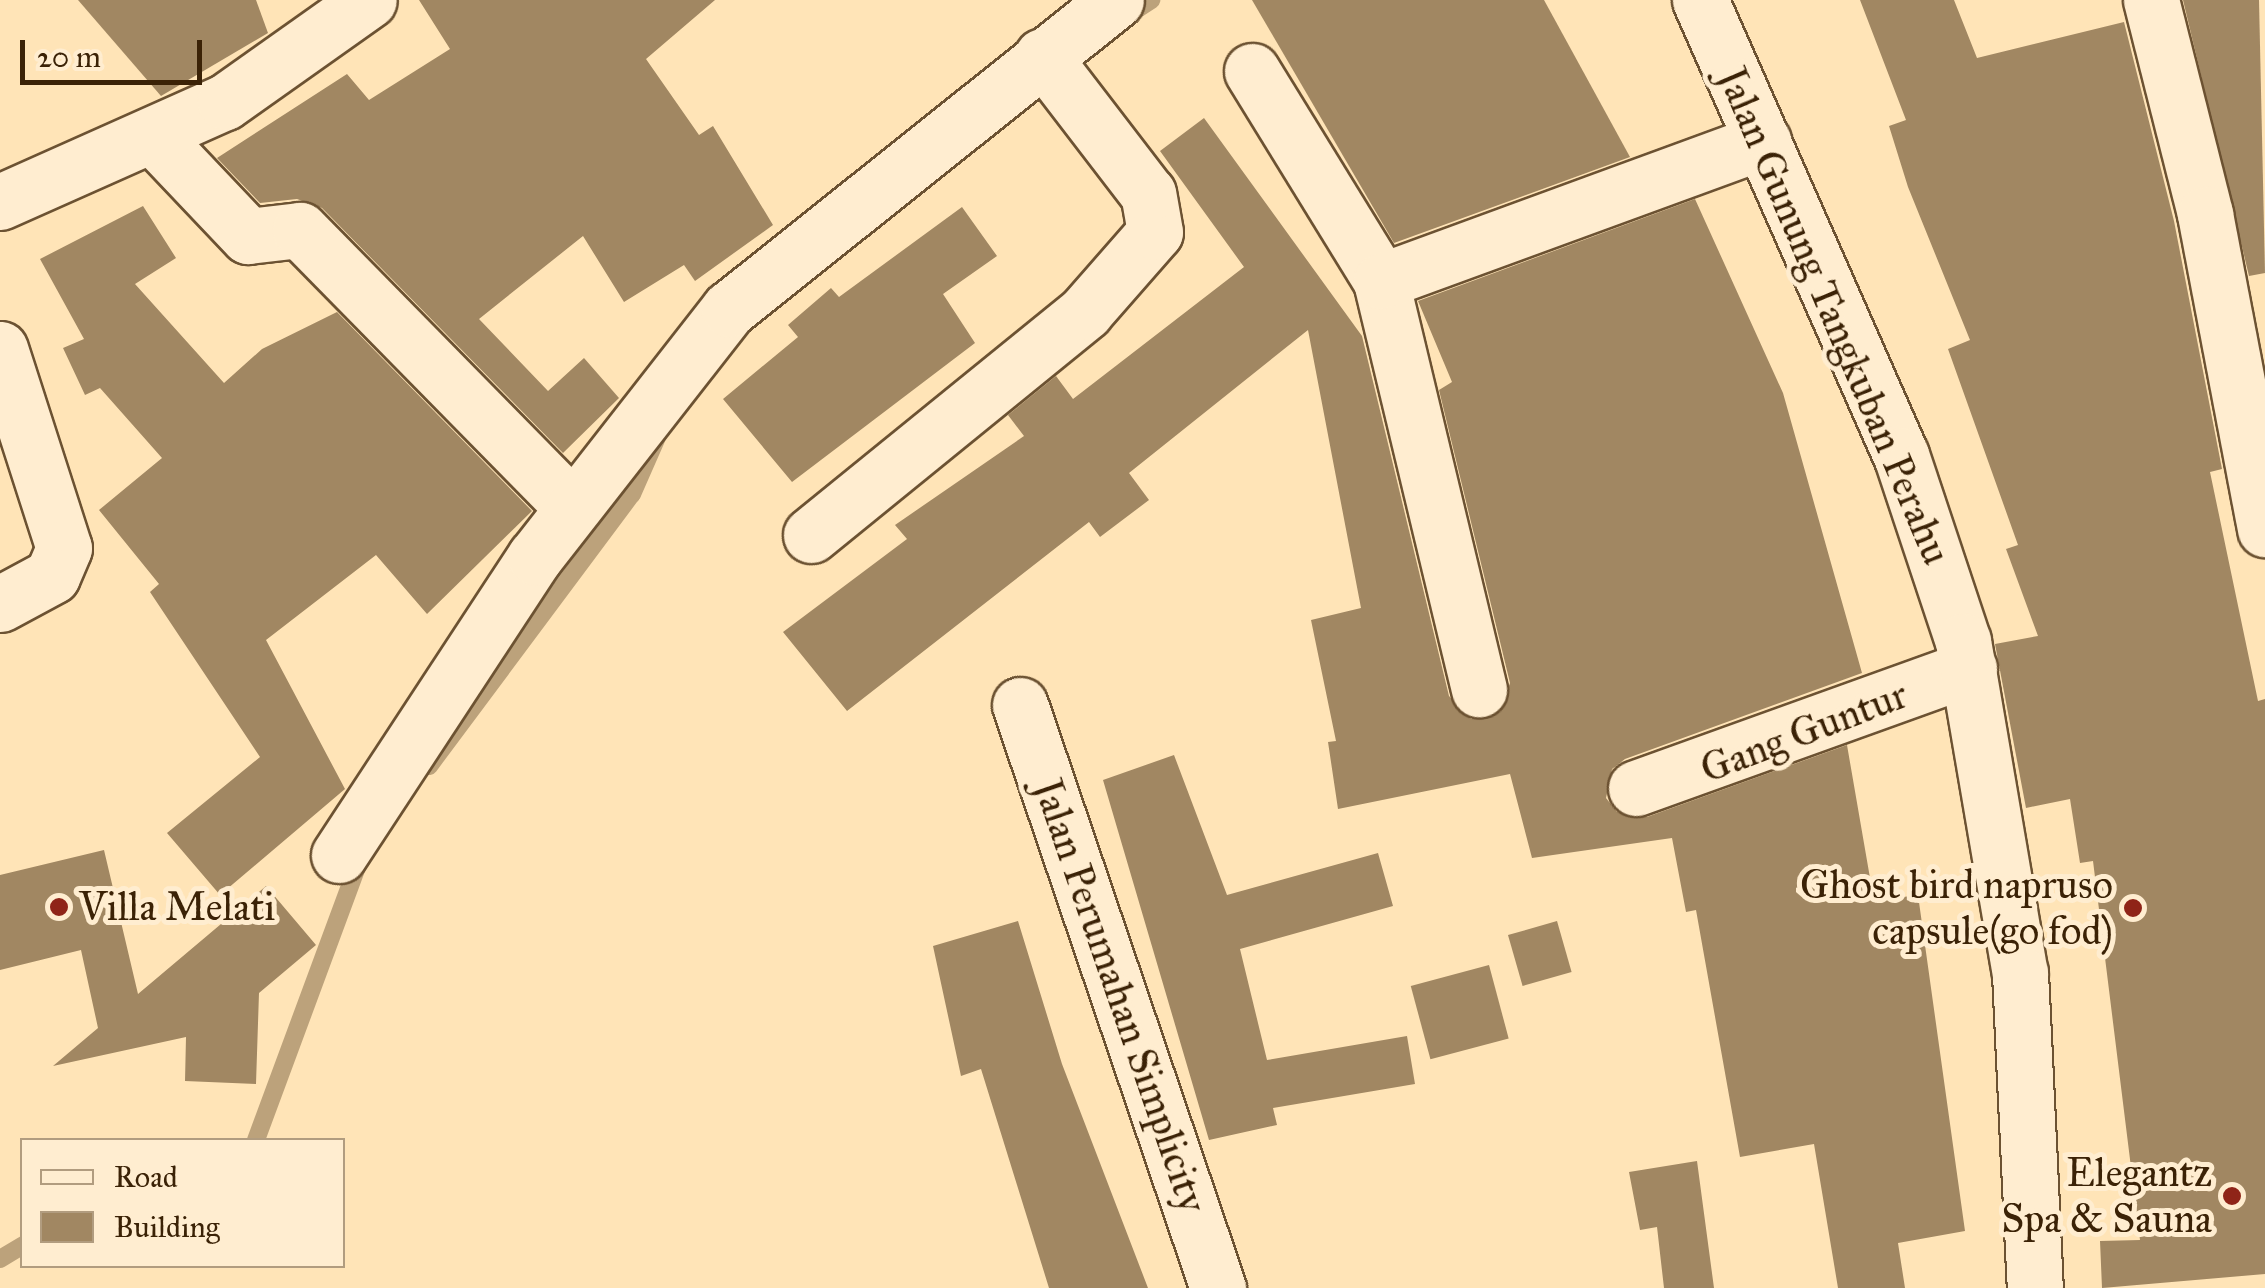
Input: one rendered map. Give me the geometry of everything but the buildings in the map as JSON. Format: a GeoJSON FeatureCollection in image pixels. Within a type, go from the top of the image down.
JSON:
{"type":"FeatureCollection","features":[{"type":"Feature","properties":{"kind":"street"},"geometry":{"type":"LineString","coordinates":[[0,202],[156,139],[369,0]]}},
{"type":"Feature","properties":{"kind":"street"},"geometry":{"type":"LineString","coordinates":[[339,854],[572,507],[729,309],[1116,0]]}},
{"type":"Feature","properties":{"kind":"street","name":"Jalan Gunung Tangkuban Perahu"},"geometry":{"type":"LineString","coordinates":[[1700,0],[1901,456],[1969,668],[2020,974],[2035,1288]]}},
{"type":"Feature","properties":{"kind":"street"},"geometry":{"type":"LineString","coordinates":[[2150,0],[2205,214],[2265,529]]}},
{"type":"Feature","properties":{"kind":"street"},"geometry":{"type":"LineString","coordinates":[[811,535],[1085,312],[1155,232],[1148,194],[1042,56]]}},
{"type":"Feature","properties":{"kind":"street"},"geometry":{"type":"LineString","coordinates":[[1252,72],[1381,281],[1479,689]]}},
{"type":"Feature","properties":{"kind":"street"},"geometry":{"type":"LineString","coordinates":[[156,139],[248,236],[300,230],[572,507]]}},
{"type":"Feature","properties":{"kind":"street"},"geometry":{"type":"LineString","coordinates":[[1381,281],[1763,141]]}},
{"type":"Feature","properties":{"kind":"street"},"geometry":{"type":"LineString","coordinates":[[0,349],[64,548],[52,576],[0,604]]}},
{"type":"Feature","properties":{"kind":"street","name":"Gang Guntur"},"geometry":{"type":"LineString","coordinates":[[1636,788],[1969,668]]}},
{"type":"Feature","properties":{"kind":"street","name":"Jalan Perumahan Simplicity"},"geometry":{"type":"LineString","coordinates":[[1020,704],[1218,1288]]}},
{"type":"Feature","properties":{"kind":"waterway"},"geometry":{"type":"LineString","coordinates":[[1122,19],[1151,0]]}},
{"type":"Feature","properties":{"kind":"waterway"},"geometry":{"type":"LineString","coordinates":[[429,766],[632,494],[658,435]]}},
{"type":"Feature","properties":{"kind":"waterway"},"geometry":{"type":"LineString","coordinates":[[257,1138],[360,859]]}},
{"type":"Feature","properties":{"kind":"waterway"},"geometry":{"type":"LineString","coordinates":[[0,1259],[20,1247]]}},
{"type":"Feature","properties":{"kind":"place","name":"Villa Melati"},"geometry":{"type":"Point","coordinates":[59,907]}},
{"type":"Feature","properties":{"kind":"place","name":"Ghost bird napruso capsule(go fod)"},"geometry":{"type":"Point","coordinates":[2133,908]}},
{"type":"Feature","properties":{"kind":"place","name":"Elegantz Spa & Sauna"},"geometry":{"type":"Point","coordinates":[2232,1196]}}]}
